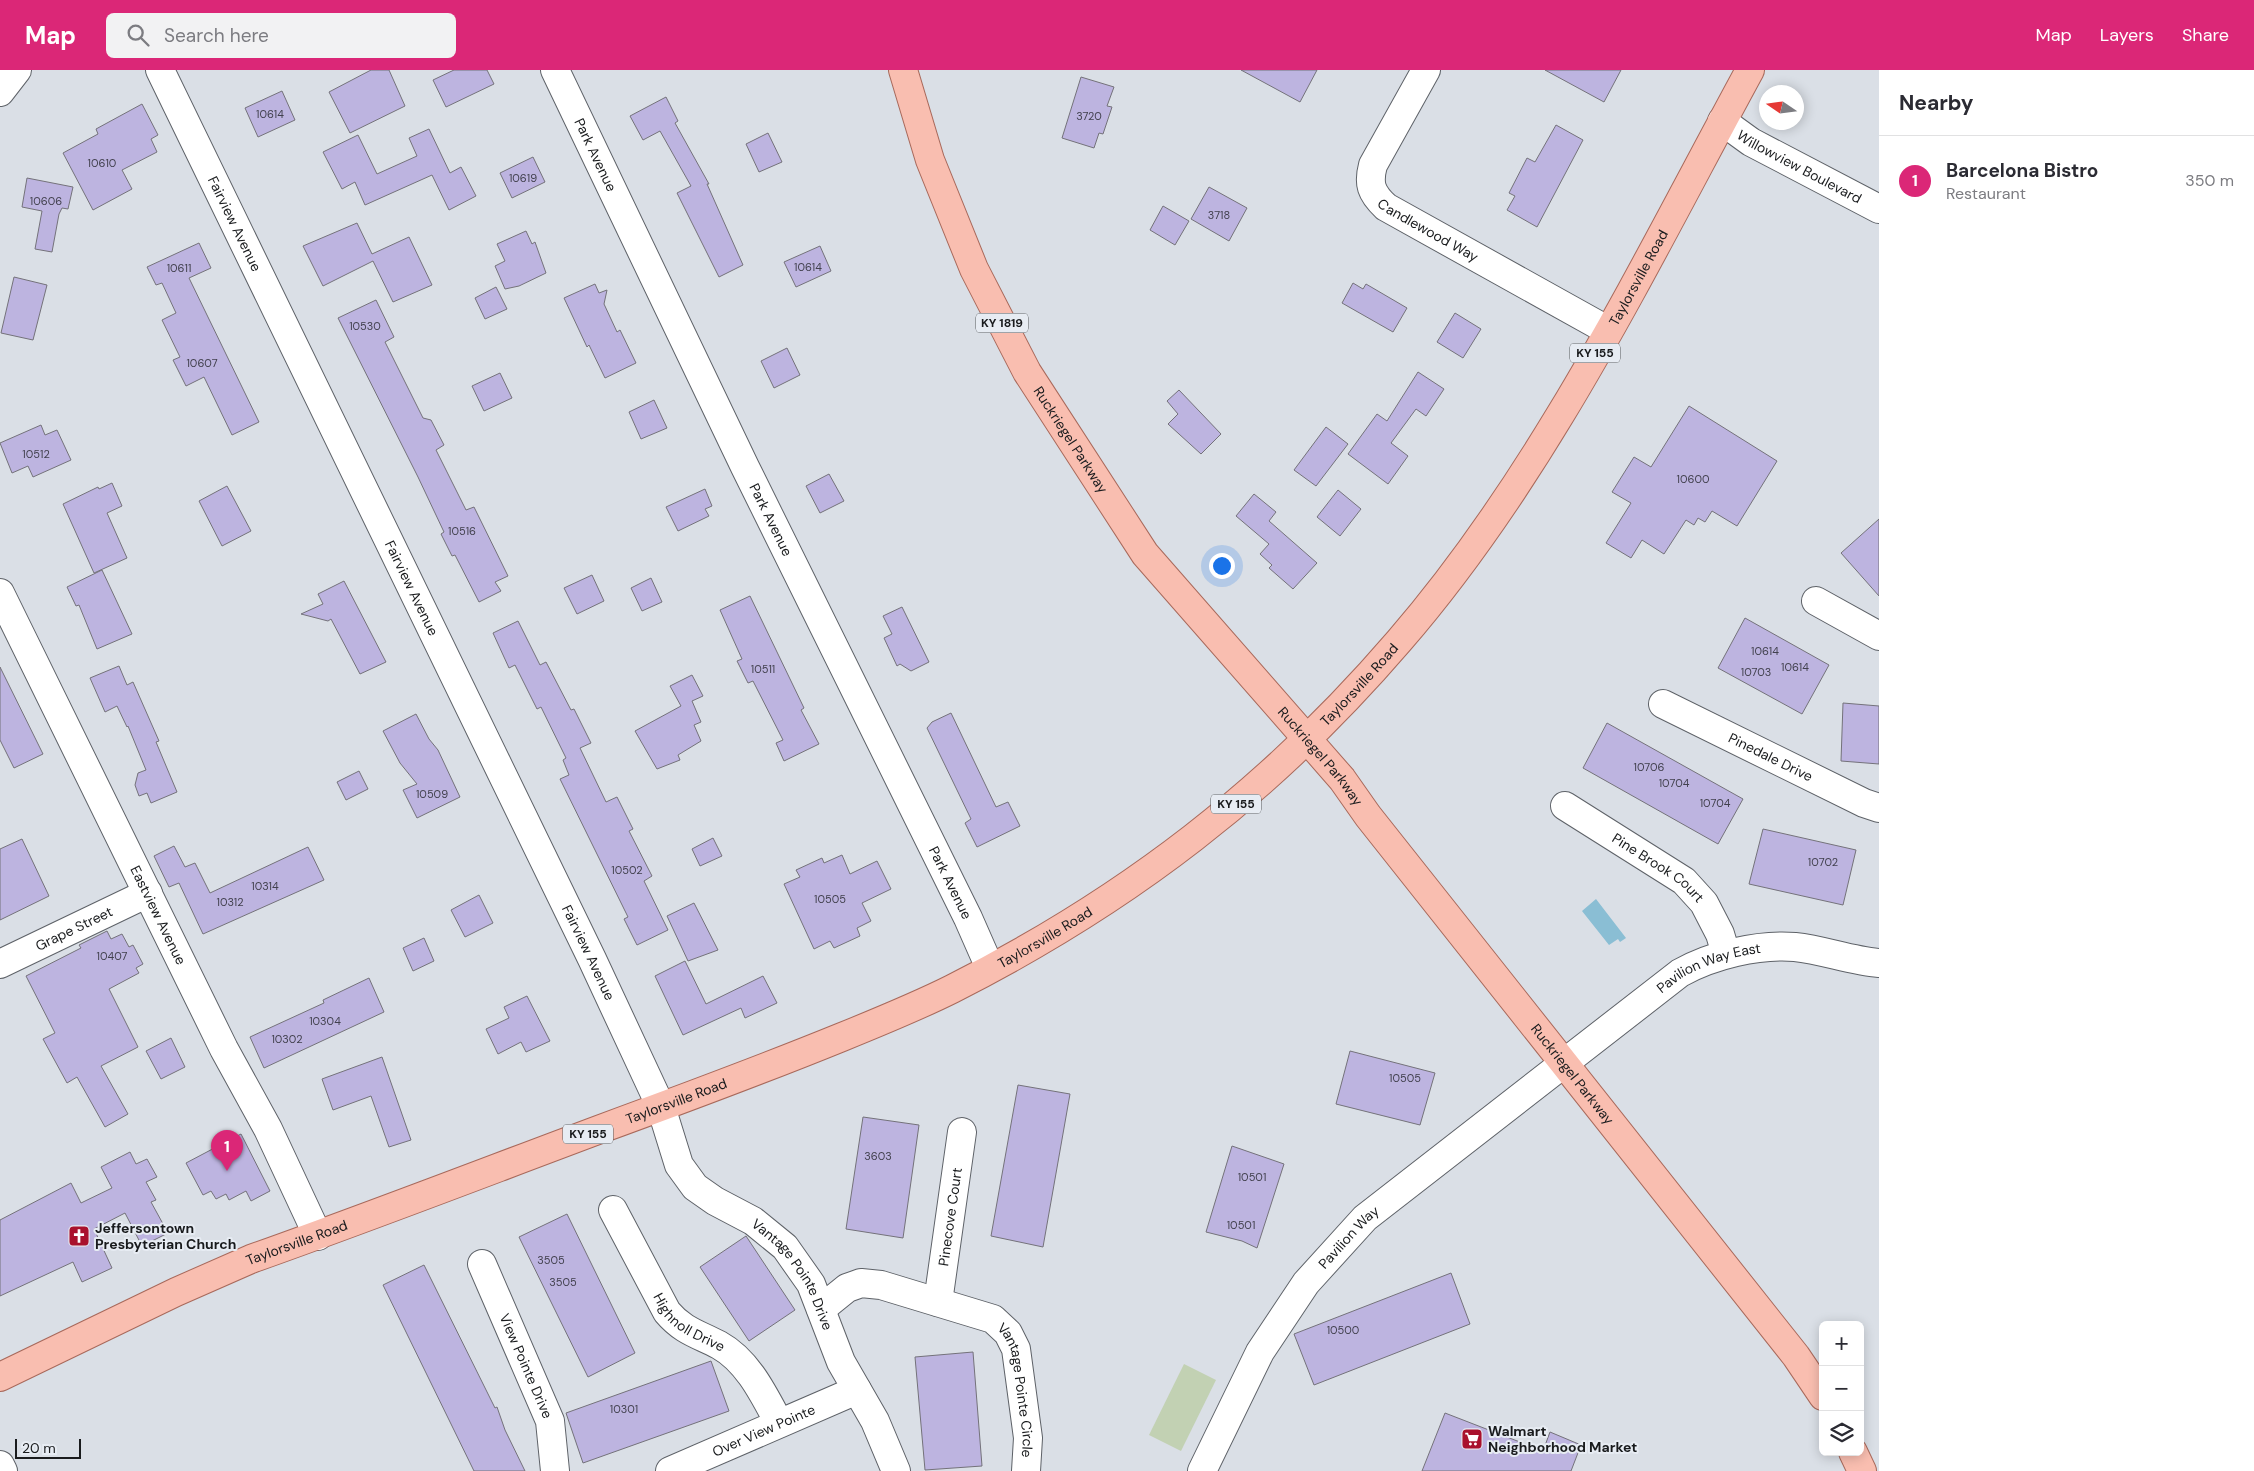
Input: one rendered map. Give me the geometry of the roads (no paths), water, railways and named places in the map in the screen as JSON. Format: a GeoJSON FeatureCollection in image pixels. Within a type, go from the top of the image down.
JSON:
{"type":"FeatureCollection","features":[{"type":"Feature","properties":{"kind":"main road","name":"Ruckriegel Parkway"},"geometry":{"type":"LineString","coordinates":[[903,70],[930,160],[974,269],[1027,372],[1145,554],[1307,741],[1342,778],[1368,816],[1796,1356],[1819,1390]]}},
{"type":"Feature","properties":{"kind":"main road","name":"Taylorsville Road"},"geometry":{"type":"LineString","coordinates":[[0,1377],[176,1292],[251,1259],[318,1236],[777,1064],[919,1005],[1026,951],[1121,891],[1162,862],[1258,786],[1307,741],[1401,639],[1452,574],[1513,488],[1588,366],[1750,70]]}},
{"type":"Feature","properties":{"kind":"main road"},"geometry":{"type":"LineString","coordinates":[[1855,1456],[1862,1471]]}},
{"type":"Feature","properties":{"kind":"street"},"geometry":{"type":"LineString","coordinates":[[0,92],[17,70]]}},
{"type":"Feature","properties":{"kind":"street","name":"Fairview Avenue"},"geometry":{"type":"LineString","coordinates":[[160,70],[662,1107]]}},
{"type":"Feature","properties":{"kind":"street","name":"Park Avenue"},"geometry":{"type":"LineString","coordinates":[[554,70],[750,476],[968,918],[990,968]]}},
{"type":"Feature","properties":{"kind":"street","name":"Candlewood Way"},"geometry":{"type":"LineString","coordinates":[[1426,70],[1373,165],[1370,180],[1376,198],[1386,207],[1607,330]]}},
{"type":"Feature","properties":{"kind":"street","name":"Willowview Boulevard"},"geometry":{"type":"LineString","coordinates":[[1722,121],[1751,142],[1879,209]]}},
{"type":"Feature","properties":{"kind":"street","name":"Eastview Avenue"},"geometry":{"type":"LineString","coordinates":[[0,593],[224,1050],[268,1129],[318,1236]]}},
{"type":"Feature","properties":{"kind":"street"},"geometry":{"type":"LineString","coordinates":[[1816,601],[1879,636]]}},
{"type":"Feature","properties":{"kind":"street","name":"Pinedale Drive"},"geometry":{"type":"LineString","coordinates":[[1663,704],[1864,803],[1879,808]]}},
{"type":"Feature","properties":{"kind":"street","name":"Pine Brook Court"},"geometry":{"type":"LineString","coordinates":[[1565,806],[1684,881],[1704,904],[1720,934],[1726,954]]}},
{"type":"Feature","properties":{"kind":"street","name":"Grape Street"},"geometry":{"type":"LineString","coordinates":[[0,964],[148,893]]}},
{"type":"Feature","properties":{"kind":"street","name":"Pavilion Way East"},"geometry":{"type":"LineString","coordinates":[[1563,1064],[1680,973],[1701,961],[1726,954],[1795,947],[1879,962]]}},
{"type":"Feature","properties":{"kind":"street","name":"Pavilion Way"},"geometry":{"type":"LineString","coordinates":[[1202,1471],[1260,1352],[1306,1283],[1365,1218],[1563,1064]]}},
{"type":"Feature","properties":{"kind":"street","name":"Vantage Pointe Drive"},"geometry":{"type":"LineString","coordinates":[[662,1107],[679,1164],[695,1187],[715,1201],[753,1221],[785,1247],[811,1284],[841,1362],[875,1422],[896,1471]]}},
{"type":"Feature","properties":{"kind":"street","name":"Pinecove Court"},"geometry":{"type":"LineString","coordinates":[[938,1302],[962,1132]]}},
{"type":"Feature","properties":{"kind":"street","name":"Highnoll Drive"},"geometry":{"type":"LineString","coordinates":[[613,1210],[667,1312],[677,1324],[719,1345],[740,1360],[767,1399],[779,1423]]}},
{"type":"Feature","properties":{"kind":"street","name":"View Pointe Drive"},"geometry":{"type":"LineString","coordinates":[[482,1264],[550,1420],[556,1471]]}},
{"type":"Feature","properties":{"kind":"street","name":"Vantage Pointe Circle"},"geometry":{"type":"LineString","coordinates":[[820,1309],[847,1288],[861,1284],[881,1285],[993,1319],[1008,1332],[1016,1349],[1028,1438],[1026,1471]]}},
{"type":"Feature","properties":{"kind":"street","name":"Over View Pointe"},"geometry":{"type":"LineString","coordinates":[[678,1469],[857,1390]]}},
{"type":"Feature","properties":{"kind":"street"},"geometry":{"type":"LineString","coordinates":[[0,1465],[3,1471]]}},
{"type":"Feature","properties":{"kind":"water"},"geometry":{"type":"Polygon","coordinates":[[[1596,899],[1626,938],[1620,942],[1618,939],[1609,945],[1582,911],[1596,899]]]}},
{"type":"Feature","properties":{"kind":"place","name":"Barcelona Bistro"},"geometry":{"type":"Point","coordinates":[227,1171]}},
{"type":"Feature","properties":{"kind":"place","name":"Jeffersontown Presbyterian Church"},"geometry":{"type":"Point","coordinates":[79,1236]}},
{"type":"Feature","properties":{"kind":"place","name":"Walmart Neighborhood Market"},"geometry":{"type":"Point","coordinates":[1472,1439]}}]}
